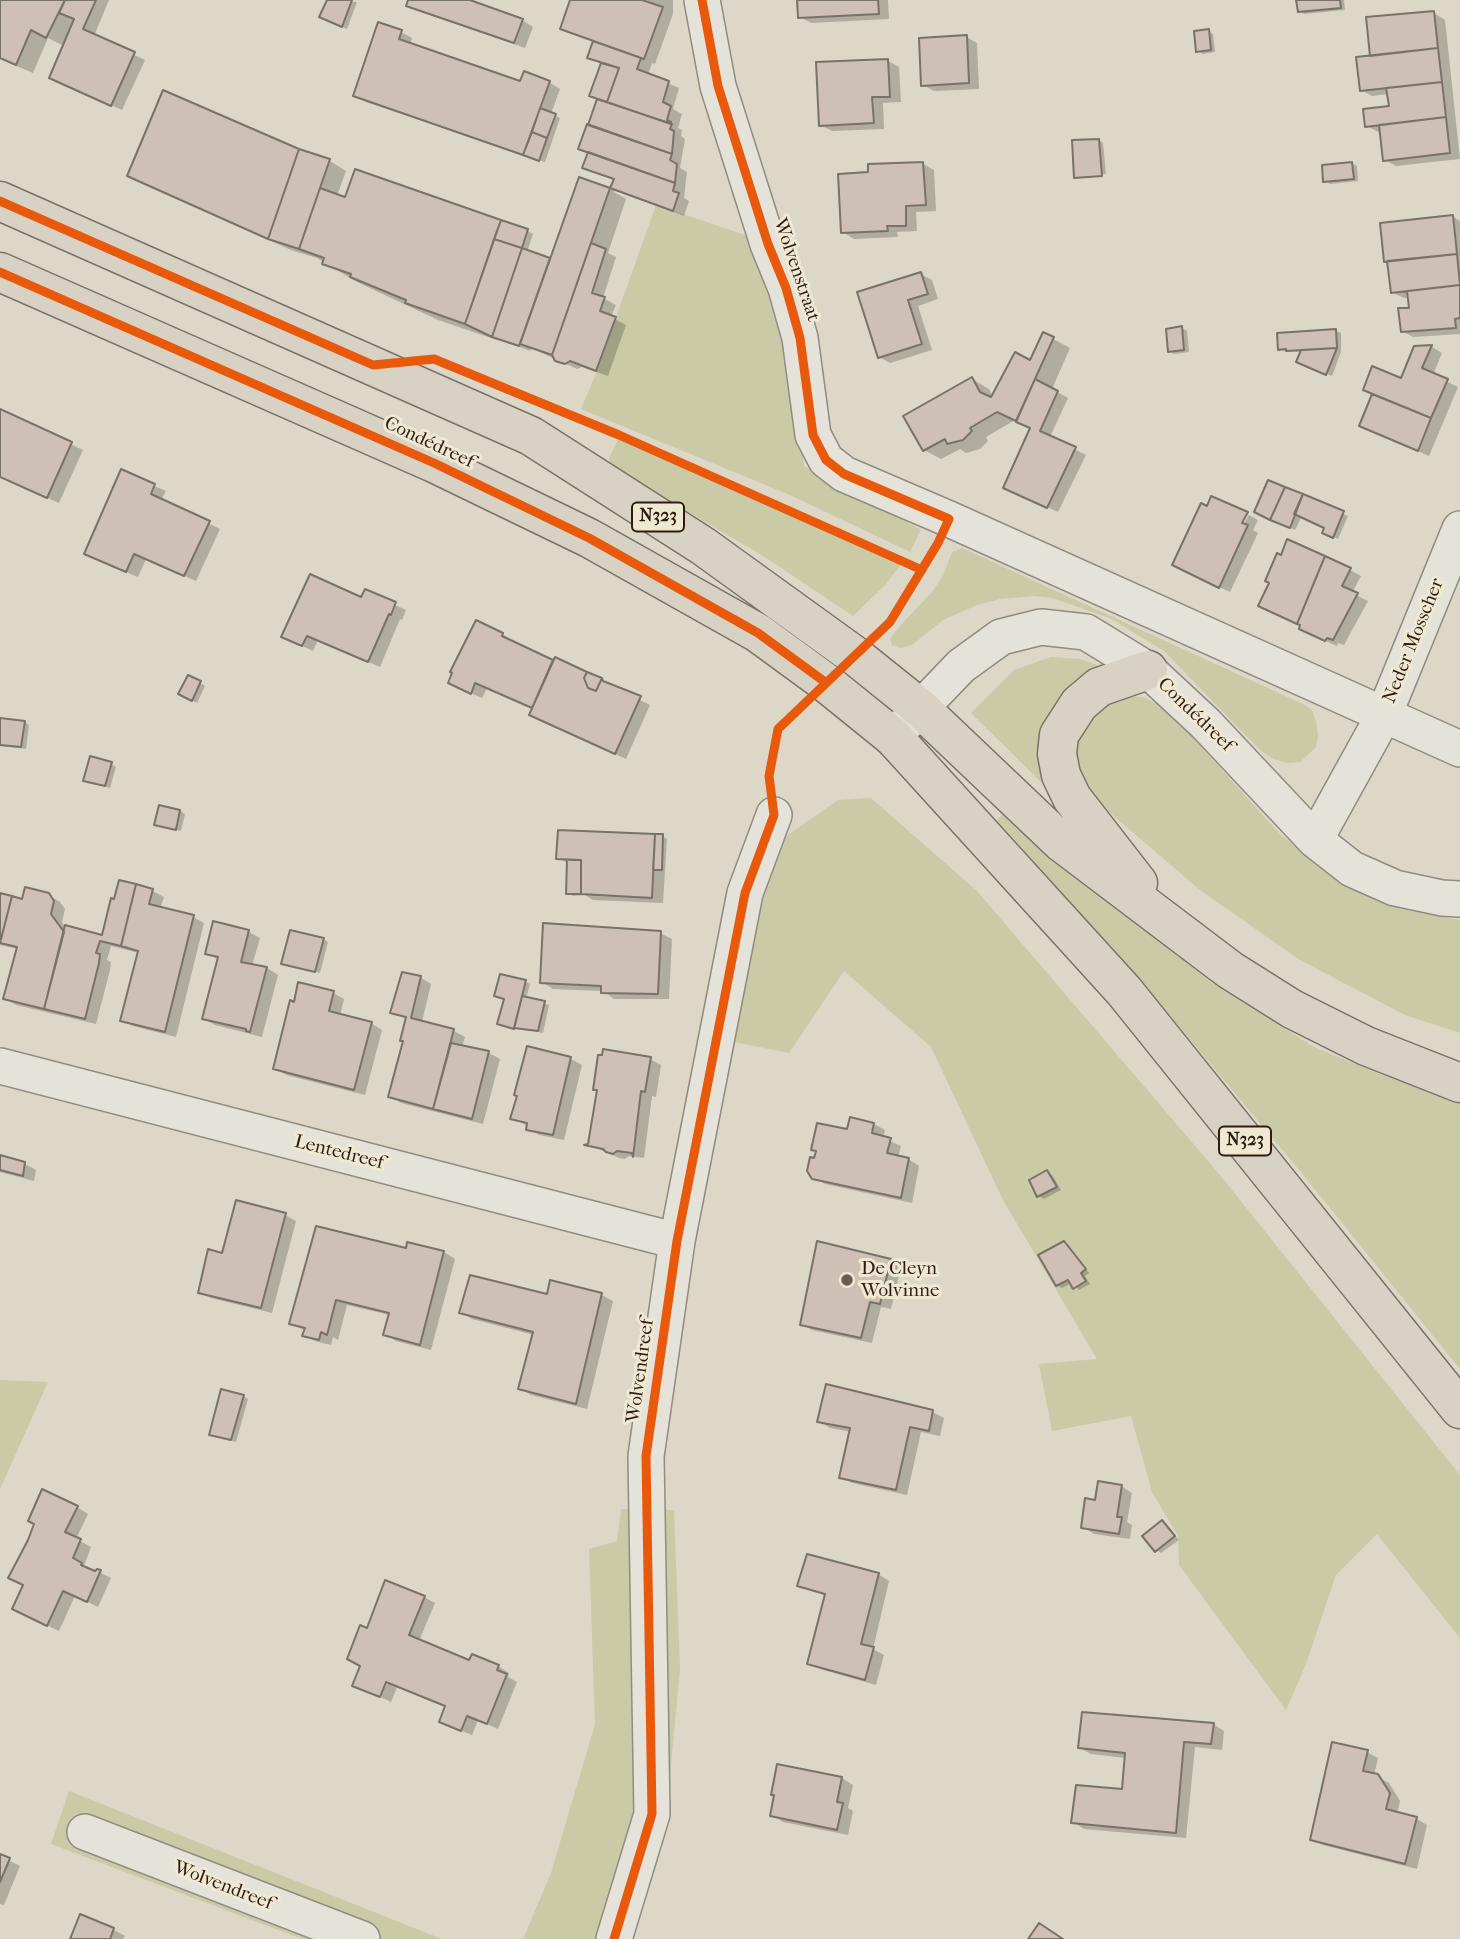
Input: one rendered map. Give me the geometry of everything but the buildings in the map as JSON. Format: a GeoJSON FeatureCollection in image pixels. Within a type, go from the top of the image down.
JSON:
{"type":"FeatureCollection","features":[{"type":"Feature","properties":{"kind":"main road","name":"N323"},"geometry":{"type":"LineString","coordinates":[[0,201],[531,436],[703,546],[854,655],[920,708],[1062,842],[1230,970],[1292,1009],[1366,1046],[1460,1083]]}},
{"type":"Feature","properties":{"kind":"main road","name":"Condédreef"},"geometry":{"type":"LineString","coordinates":[[0,272],[434,463],[589,538],[758,633],[893,737]]}},
{"type":"Feature","properties":{"kind":"main road"},"geometry":{"type":"LineString","coordinates":[[1148,670],[1099,687],[1079,704],[1059,735],[1057,754],[1061,775],[1072,798],[1143,889],[1159,917]]}},
{"type":"Feature","properties":{"kind":"main road","name":"N323"},"geometry":{"type":"LineString","coordinates":[[893,737],[1124,991],[1460,1409]]}},
{"type":"Feature","properties":{"kind":"street","name":"Wolvenstraat"},"geometry":{"type":"LineString","coordinates":[[702,0],[718,86],[768,244],[786,288],[800,338],[813,435],[826,460],[844,474],[1384,715]]}},
{"type":"Feature","properties":{"kind":"street","name":"Neder Mosscher"},"geometry":{"type":"LineString","coordinates":[[1315,840],[1384,715],[1460,529]]}},
{"type":"Feature","properties":{"kind":"street","name":"Condédreef"},"geometry":{"type":"LineString","coordinates":[[893,737],[961,666],[1000,636],[1041,626],[1086,632],[1148,670],[1206,724],[1315,840],[1352,869],[1395,888],[1460,900]]}},
{"type":"Feature","properties":{"kind":"street"},"geometry":{"type":"LineString","coordinates":[[1384,715],[1460,749]]}},
{"type":"Feature","properties":{"kind":"street","name":"Wolvendreef"},"geometry":{"type":"LineString","coordinates":[[614,1939],[652,1814],[646,1456],[677,1241],[745,893],[774,815]]}},
{"type":"Feature","properties":{"kind":"street","name":"Lentedreef"},"geometry":{"type":"LineString","coordinates":[[0,1066],[677,1241]]}},
{"type":"Feature","properties":{"kind":"street","name":"Wolvendreef"},"geometry":{"type":"LineString","coordinates":[[85,1832],[362,1939]]}},
{"type":"Feature","properties":{"kind":"green space"},"geometry":{"type":"Polygon","coordinates":[[[656,205],[754,238],[796,387],[804,466],[921,530],[910,552],[790,495],[581,409],[656,205]]]}},
{"type":"Feature","properties":{"kind":"green space"},"geometry":{"type":"Polygon","coordinates":[[[618,439],[900,565],[886,584],[853,616],[765,557],[613,468],[609,459],[618,439]]]}},
{"type":"Feature","properties":{"kind":"green space"},"geometry":{"type":"Polygon","coordinates":[[[962,548],[1305,705],[1312,710],[1316,721],[1316,747],[1300,762],[1287,763],[1273,759],[1261,751],[1164,651],[1110,618],[1052,598],[1034,596],[1000,599],[977,605],[943,620],[912,645],[901,648],[892,645],[890,639],[898,628],[932,592],[943,576],[952,552],[962,548]]]}},
{"type":"Feature","properties":{"kind":"green space"},"geometry":{"type":"Polygon","coordinates":[[[1051,657],[1080,659],[1105,668],[1045,786],[971,713],[1014,670],[1051,657]]]}},
{"type":"Feature","properties":{"kind":"green space"},"geometry":{"type":"Polygon","coordinates":[[[1127,696],[1143,697],[1166,708],[1278,832],[1314,863],[1353,887],[1401,909],[1460,920],[1460,1033],[1405,1015],[1300,960],[1200,890],[1088,794],[1072,761],[1083,715],[1127,696]]]}},
{"type":"Feature","properties":{"kind":"green space"},"geometry":{"type":"Polygon","coordinates":[[[871,798],[977,891],[1220,1175],[1460,1475],[1460,1638],[1377,1534],[1336,1575],[1306,1664],[1286,1710],[1179,1565],[1178,1536],[1152,1492],[1131,1416],[1052,1431],[1039,1364],[1097,1359],[1003,1200],[931,1047],[844,971],[789,1053],[734,1042],[762,897],[785,837],[838,800],[871,798]]]}},
{"type":"Feature","properties":{"kind":"green space"},"geometry":{"type":"Polygon","coordinates":[[[1009,807],[1072,866],[1212,983],[1314,1047],[1382,1075],[1460,1102],[1460,1369],[1142,982],[997,820],[1009,807]]]}},
{"type":"Feature","properties":{"kind":"green space"},"geometry":{"type":"Polygon","coordinates":[[[0,1380],[48,1382],[0,1489],[0,1380]]]}},
{"type":"Feature","properties":{"kind":"green space"},"geometry":{"type":"Polygon","coordinates":[[[621,1509],[674,1510],[680,1669],[667,1807],[629,1939],[523,1939],[551,1873],[595,1724],[589,1549],[617,1541],[621,1509]]]}},
{"type":"Feature","properties":{"kind":"green space"},"geometry":{"type":"Polygon","coordinates":[[[69,1791],[442,1939],[302,1939],[51,1844],[69,1791]]]}},
{"type":"Feature","properties":{"kind":"cycle path"},"geometry":{"type":"LineString","coordinates":[[614,1939],[652,1814],[646,1456],[677,1241],[745,893],[774,815],[769,776],[778,729],[890,622],[938,543],[949,519],[844,474],[826,460],[813,435],[800,338],[786,288],[768,244],[718,86],[702,0]]}},
{"type":"Feature","properties":{"kind":"cycle path"},"geometry":{"type":"LineString","coordinates":[[0,201],[373,365],[434,359],[619,435],[922,570]]}},
{"type":"Feature","properties":{"kind":"cycle path"},"geometry":{"type":"LineString","coordinates":[[0,272],[434,463],[589,538],[758,633],[825,682]]}},
{"type":"Feature","properties":{"kind":"place","name":"De Cleyn Wolvinne"},"geometry":{"type":"Point","coordinates":[847,1280]}}]}
